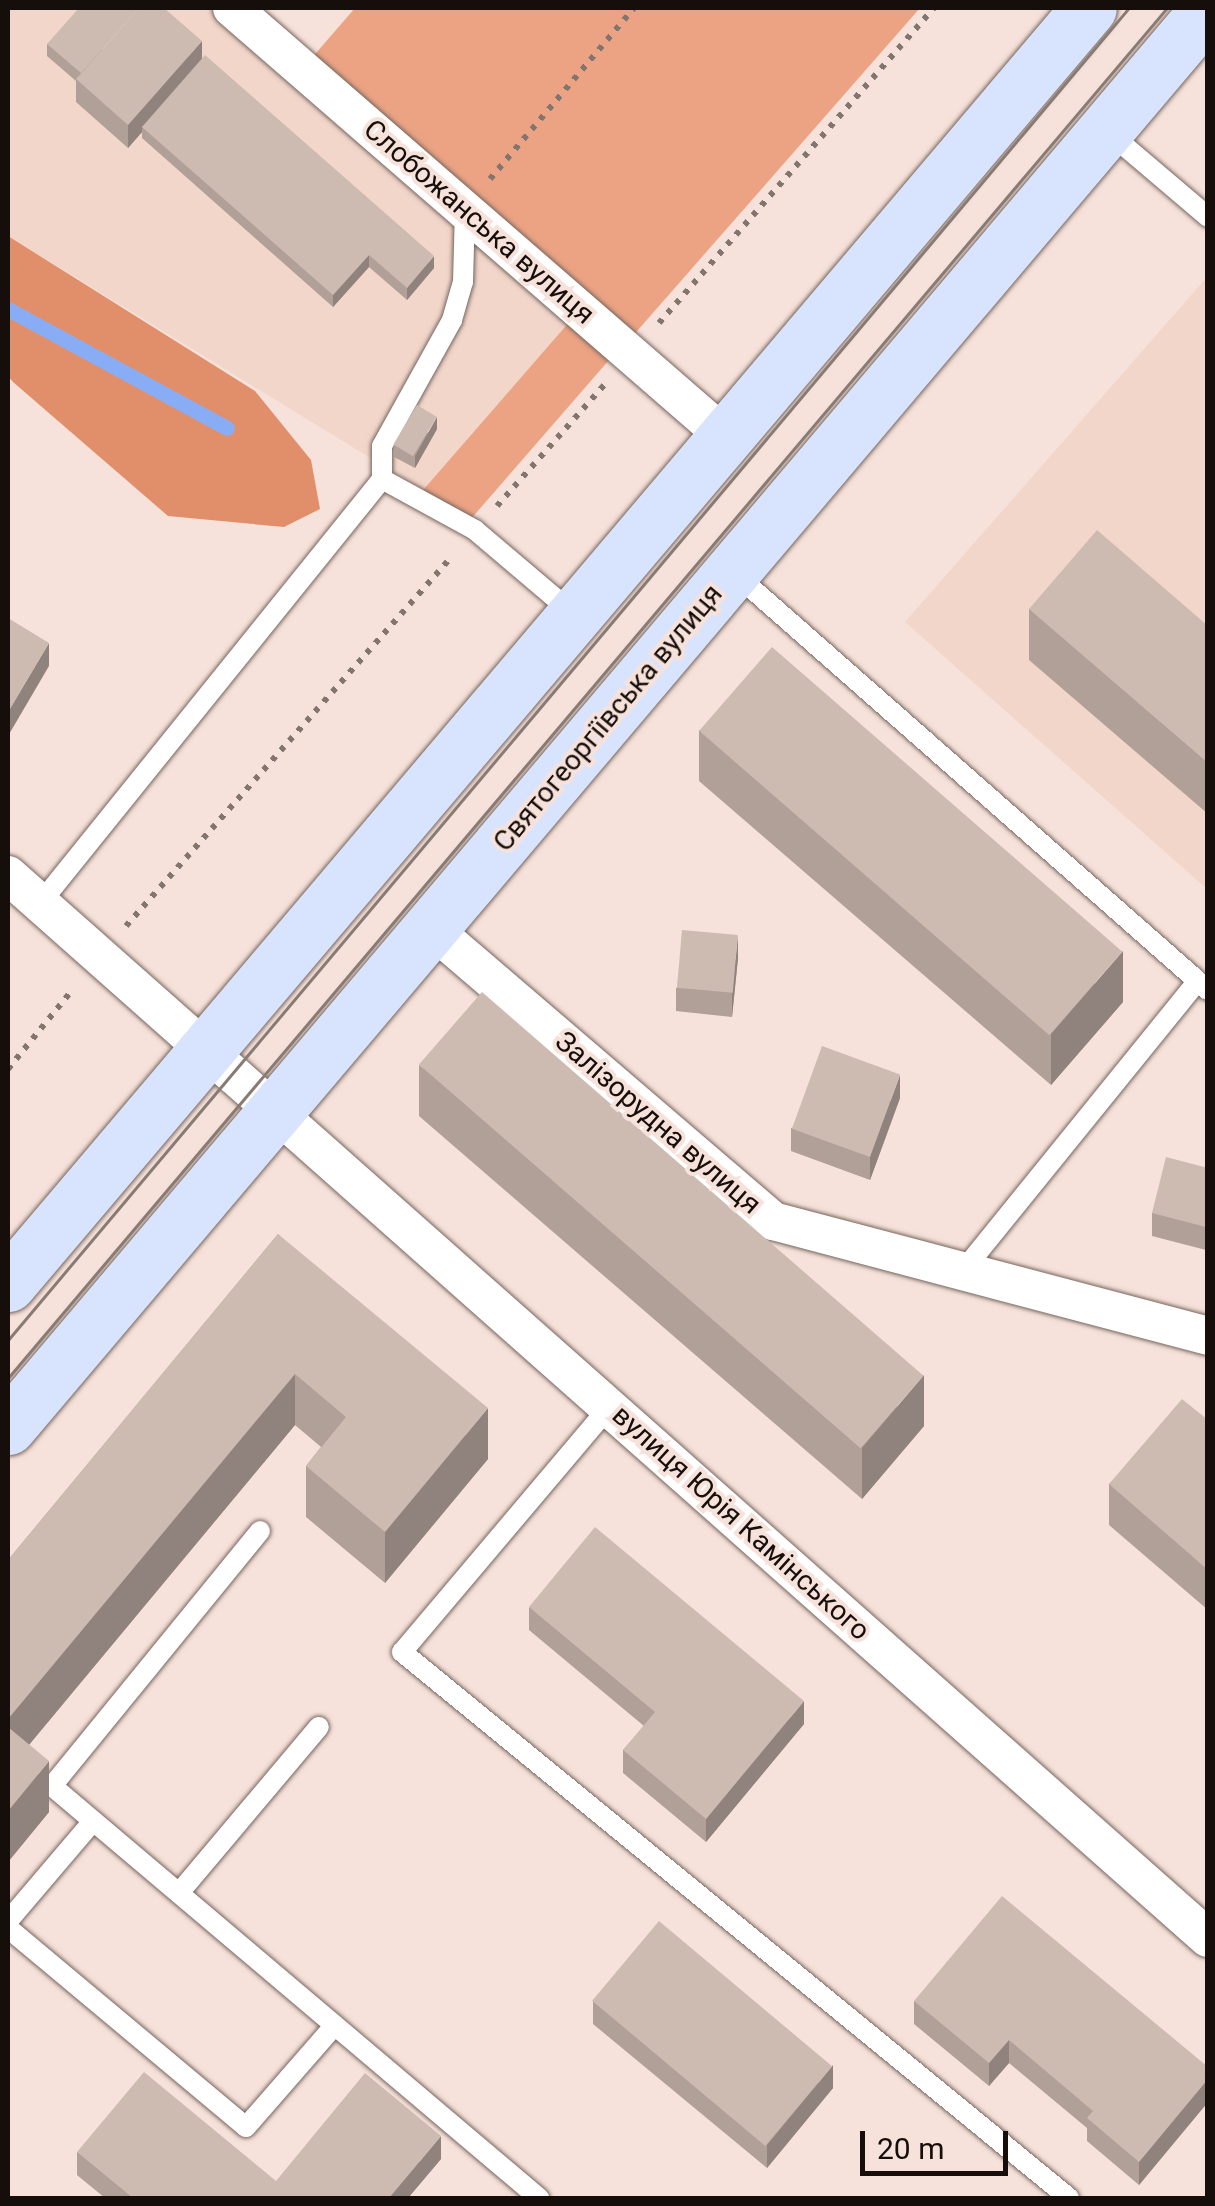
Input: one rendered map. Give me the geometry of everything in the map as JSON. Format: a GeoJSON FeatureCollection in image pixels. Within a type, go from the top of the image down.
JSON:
{"type":"FeatureCollection","features":[{"type":"Feature","properties":{"kind":"main road"},"geometry":{"type":"LineString","coordinates":[[8,1284],[205,1046],[576,615],[1089,8]]}},
{"type":"Feature","properties":{"kind":"main road","name":"Святогеоргіївська вулиця"},"geometry":{"type":"LineString","coordinates":[[8,1427],[274,1108],[1208,9]]}},
{"type":"Feature","properties":{"kind":"street","name":"Слобожанська вулиця"},"geometry":{"type":"LineString","coordinates":[[232,8],[726,437]]}},
{"type":"Feature","properties":{"kind":"street"},"geometry":{"type":"LineString","coordinates":[[8,875],[205,1046]]}},
{"type":"Feature","properties":{"kind":"street","name":"Залізорудна вулиця"},"geometry":{"type":"LineString","coordinates":[[430,927],[773,1222],[1208,1336]]}},
{"type":"Feature","properties":{"kind":"street","name":"вулиця Юрія Камінського"},"geometry":{"type":"LineString","coordinates":[[205,1046],[1208,1938]]}},
{"type":"Feature","properties":{"kind":"lane"},"geometry":{"type":"LineString","coordinates":[[1106,130],[1208,217]]}},
{"type":"Feature","properties":{"kind":"lane"},"geometry":{"type":"LineString","coordinates":[[42,901],[382,479],[382,446],[452,320],[464,282],[464,210]]}},
{"type":"Feature","properties":{"kind":"lane"},"geometry":{"type":"LineString","coordinates":[[382,479],[475,530],[576,615]]}},
{"type":"Feature","properties":{"kind":"lane"},"geometry":{"type":"LineString","coordinates":[[732,572],[1201,987],[962,1272]]}},
{"type":"Feature","properties":{"kind":"lane"},"geometry":{"type":"LineString","coordinates":[[610,1406],[402,1652],[1069,2198]]}},
{"type":"Feature","properties":{"kind":"lane"},"geometry":{"type":"LineString","coordinates":[[260,1532],[52,1786],[539,2198]]}},
{"type":"Feature","properties":{"kind":"lane"},"geometry":{"type":"LineString","coordinates":[[179,1893],[319,1726]]}},
{"type":"Feature","properties":{"kind":"lane"},"geometry":{"type":"LineString","coordinates":[[93,1821],[8,1925],[246,2127],[335,2025]]}},
{"type":"Feature","properties":{"kind":"path"},"geometry":{"type":"LineString","coordinates":[[464,210],[634,8]]}},
{"type":"Feature","properties":{"kind":"shaded area"},"geometry":{"type":"Polygon","coordinates":[[[8,8],[211,8],[571,320],[426,492],[8,236],[8,8]]]}},
{"type":"Feature","properties":{"kind":"shaded area"},"geometry":{"type":"Polygon","coordinates":[[[355,8],[920,8],[631,338],[310,60],[355,8]]]}},
{"type":"Feature","properties":{"kind":"shaded area"},"geometry":{"type":"Polygon","coordinates":[[[8,236],[255,391],[311,460],[320,509],[284,527],[168,516],[13,382],[8,376],[8,236]]]}},
{"type":"Feature","properties":{"kind":"shaded area"},"geometry":{"type":"Polygon","coordinates":[[[1207,277],[1207,889],[905,622],[1207,277]]]}},
{"type":"Feature","properties":{"kind":"shaded area"},"geometry":{"type":"Polygon","coordinates":[[[571,320],[613,356],[465,526],[423,490],[571,320]]]}},
{"type":"Feature","properties":{"kind":"building"},"geometry":{"type":"Polygon","coordinates":[[[79,8],[139,8],[81,73],[47,44],[79,8]]]}},
{"type":"Feature","properties":{"kind":"building"},"geometry":{"type":"Polygon","coordinates":[[[139,8],[164,8],[202,41],[128,125],[76,79],[139,8]]]}},
{"type":"Feature","properties":{"kind":"building"},"geometry":{"type":"Polygon","coordinates":[[[205,55],[434,256],[407,288],[369,255],[333,295],[142,127],[205,55]]]}},
{"type":"Feature","properties":{"kind":"building"},"geometry":{"type":"Polygon","coordinates":[[[417,405],[437,417],[413,456],[393,444],[417,405]]]}},
{"type":"Feature","properties":{"kind":"building"},"geometry":{"type":"Polygon","coordinates":[[[1097,530],[1208,626],[1208,763],[1029,609],[1097,530]]]}},
{"type":"Feature","properties":{"kind":"building"},"geometry":{"type":"Polygon","coordinates":[[[8,618],[49,643],[8,712],[8,618]]]}},
{"type":"Feature","properties":{"kind":"building"},"geometry":{"type":"Polygon","coordinates":[[[772,647],[1122,951],[1049,1035],[699,731],[772,647]]]}},
{"type":"Feature","properties":{"kind":"building"},"geometry":{"type":"Polygon","coordinates":[[[682,930],[738,935],[733,993],[677,988],[682,930]]]}},
{"type":"Feature","properties":{"kind":"building"},"geometry":{"type":"Polygon","coordinates":[[[482,992],[924,1376],[861,1448],[419,1064],[482,992]]]}},
{"type":"Feature","properties":{"kind":"building"},"geometry":{"type":"Polygon","coordinates":[[[822,1046],[900,1074],[870,1157],[792,1129],[822,1046]]]}},
{"type":"Feature","properties":{"kind":"building"},"geometry":{"type":"Polygon","coordinates":[[[1166,1157],[1208,1168],[1206,1227],[1152,1213],[1166,1157]]]}},
{"type":"Feature","properties":{"kind":"building"},"geometry":{"type":"Polygon","coordinates":[[[278,1234],[488,1408],[385,1532],[306,1466],[346,1417],[295,1374],[8,1719],[8,1560],[278,1234]]]}},
{"type":"Feature","properties":{"kind":"building"},"geometry":{"type":"Polygon","coordinates":[[[1182,1399],[1208,1420],[1208,1570],[1109,1484],[1182,1399]]]}},
{"type":"Feature","properties":{"kind":"building"},"geometry":{"type":"Polygon","coordinates":[[[595,1527],[804,1701],[706,1819],[623,1750],[655,1712],[529,1607],[595,1527]]]}},
{"type":"Feature","properties":{"kind":"building"},"geometry":{"type":"Polygon","coordinates":[[[8,1727],[49,1761],[8,1811],[8,1727]]]}},
{"type":"Feature","properties":{"kind":"building"},"geometry":{"type":"Polygon","coordinates":[[[1002,1896],[1208,2067],[1208,2079],[1139,2162],[1087,2118],[1093,2111],[1009,2040],[989,2063],[914,2001],[1002,1896]]]}},
{"type":"Feature","properties":{"kind":"building"},"geometry":{"type":"Polygon","coordinates":[[[659,1921],[832,2066],[765,2146],[592,2001],[659,1921]]]}},
{"type":"Feature","properties":{"kind":"building"},"geometry":{"type":"Polygon","coordinates":[[[144,2072],[276,2181],[365,2073],[441,2136],[389,2198],[133,2198],[77,2152],[144,2072]]]}},
{"type":"Feature","properties":{"kind":"waterway"},"geometry":{"type":"LineString","coordinates":[[8,309],[227,428]]}},
{"type":"Feature","properties":{"kind":"tram line"},"geometry":{"type":"LineString","coordinates":[[8,1340],[1129,8]]}},
{"type":"Feature","properties":{"kind":"tram line"},"geometry":{"type":"LineString","coordinates":[[8,1378],[1167,8]]}}]}
